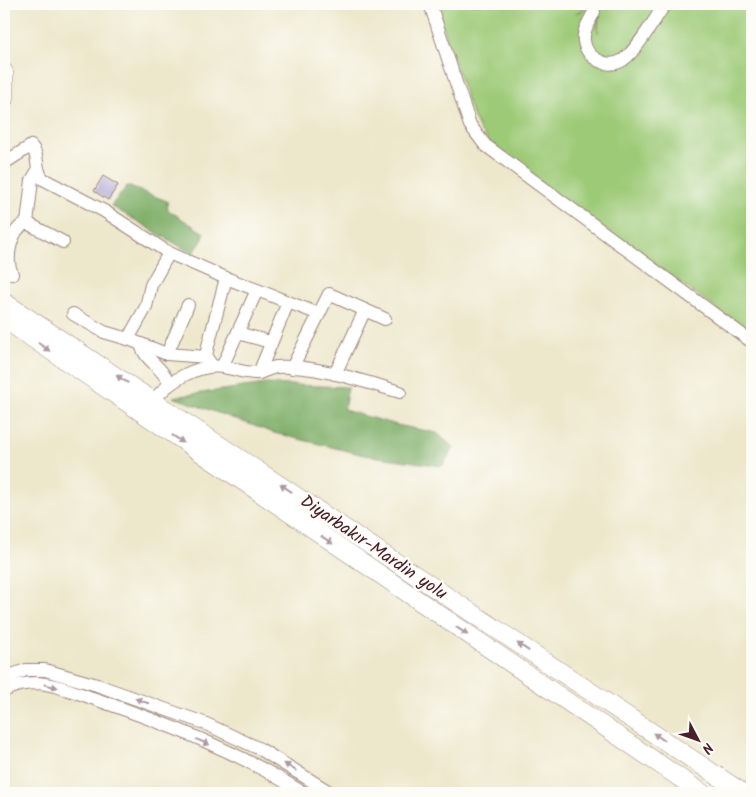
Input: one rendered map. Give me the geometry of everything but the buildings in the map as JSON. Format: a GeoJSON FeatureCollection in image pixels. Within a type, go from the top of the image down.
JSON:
{"type":"FeatureCollection","features":[{"type":"Feature","properties":{"kind":"highway"},"geometry":{"type":"LineString","coordinates":[[4,72],[4,100]]}},
{"type":"Feature","properties":{"kind":"highway"},"geometry":{"type":"LineString","coordinates":[[4,296],[12,316]]}},
{"type":"Feature","properties":{"kind":"highway","name":"Diyarbakır-Mardin yolu"},"geometry":{"type":"LineString","coordinates":[[4,302],[12,316],[702,793]]}},
{"type":"Feature","properties":{"kind":"highway","name":"Diyarbakır-Mardin yolu"},"geometry":{"type":"LineString","coordinates":[[12,316],[154,400],[743,793]]}},
{"type":"Feature","properties":{"kind":"street"},"geometry":{"type":"LineString","coordinates":[[430,4],[470,125],[485,145],[752,342]]}},
{"type":"Feature","properties":{"kind":"street"},"geometry":{"type":"LineString","coordinates":[[594,12],[585,30],[584,41],[589,54],[598,61],[611,64],[622,60],[634,48],[665,4]]}},
{"type":"Feature","properties":{"kind":"street"},"geometry":{"type":"LineString","coordinates":[[4,163],[31,146],[36,154],[38,172],[43,179],[104,211],[169,253],[226,278],[319,314]]}},
{"type":"Feature","properties":{"kind":"street"},"geometry":{"type":"LineString","coordinates":[[12,274],[8,261],[12,242],[16,232],[27,223],[32,180],[38,172]]}},
{"type":"Feature","properties":{"kind":"street"},"geometry":{"type":"LineString","coordinates":[[27,223],[63,242]]}},
{"type":"Feature","properties":{"kind":"street"},"geometry":{"type":"LineString","coordinates":[[128,339],[146,307],[151,285],[169,253]]}},
{"type":"Feature","properties":{"kind":"street"},"geometry":{"type":"LineString","coordinates":[[214,364],[226,278]]}},
{"type":"Feature","properties":{"kind":"street"},"geometry":{"type":"LineString","coordinates":[[154,400],[169,382],[214,364],[238,333],[257,290]]}},
{"type":"Feature","properties":{"kind":"street"},"geometry":{"type":"LineString","coordinates":[[292,368],[329,294],[386,319]]}},
{"type":"Feature","properties":{"kind":"street"},"geometry":{"type":"LineString","coordinates":[[259,373],[270,342],[288,302]]}},
{"type":"Feature","properties":{"kind":"street"},"geometry":{"type":"LineString","coordinates":[[167,354],[188,305]]}},
{"type":"Feature","properties":{"kind":"street"},"geometry":{"type":"LineString","coordinates":[[335,374],[365,310]]}},
{"type":"Feature","properties":{"kind":"street"},"geometry":{"type":"LineString","coordinates":[[73,314],[104,332],[167,354],[245,372],[259,373],[268,369],[292,368],[335,374],[400,392]]}},
{"type":"Feature","properties":{"kind":"street"},"geometry":{"type":"LineString","coordinates":[[238,333],[270,342]]}},
{"type":"Feature","properties":{"kind":"street"},"geometry":{"type":"LineString","coordinates":[[141,344],[142,350],[163,371],[169,382]]}},
{"type":"Feature","properties":{"kind":"street"},"geometry":{"type":"LineString","coordinates":[[4,678],[26,670],[45,670],[204,723],[260,749],[331,793]]}},
{"type":"Feature","properties":{"kind":"street"},"geometry":{"type":"LineString","coordinates":[[4,691],[12,686],[37,683],[67,690],[126,710],[254,763],[303,793]]}},
{"type":"Feature","properties":{"kind":"green space"},"geometry":{"type":"Polygon","coordinates":[[[436,4],[662,4],[628,50],[614,60],[600,58],[586,41],[588,28],[597,14],[598,33],[599,9],[593,5],[576,13],[593,8],[583,25],[582,40],[584,47],[588,54],[599,64],[613,66],[621,63],[634,52],[669,4],[752,4],[752,334],[564,200],[494,147],[480,131],[469,106],[436,4]]]}},
{"type":"Feature","properties":{"kind":"green space"},"geometry":{"type":"Polygon","coordinates":[[[127,186],[167,201],[168,210],[204,233],[203,239],[193,254],[111,206],[127,186]]]}},
{"type":"Feature","properties":{"kind":"green space"},"geometry":{"type":"Polygon","coordinates":[[[265,384],[348,387],[344,410],[397,425],[437,433],[454,448],[442,466],[364,455],[274,433],[173,397],[265,384]]]}},
{"type":"Feature","properties":{"kind":"railway"},"geometry":{"type":"LineString","coordinates":[[4,787],[7,793]]}}]}
